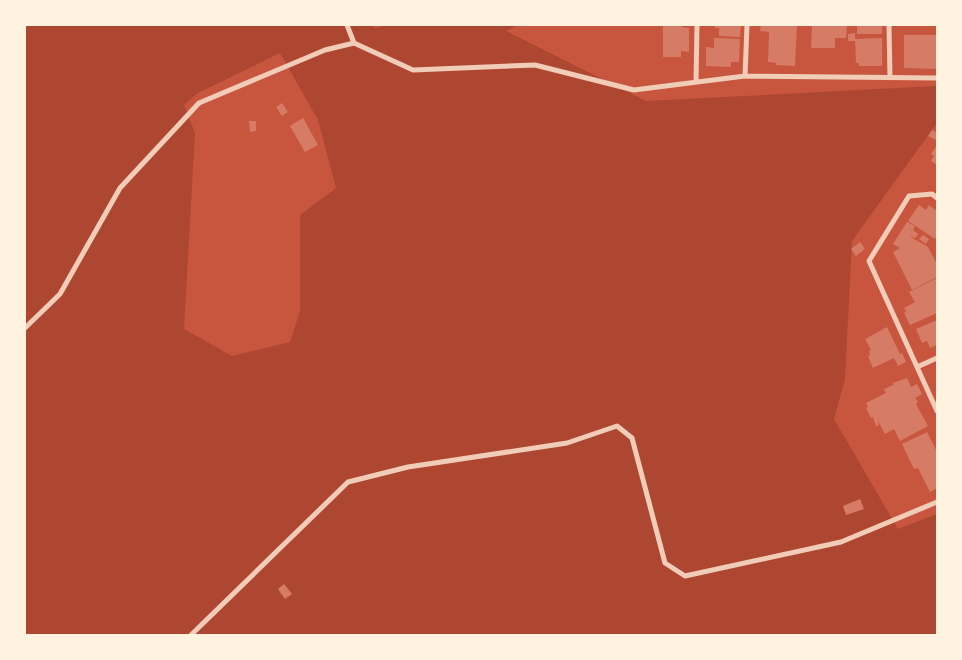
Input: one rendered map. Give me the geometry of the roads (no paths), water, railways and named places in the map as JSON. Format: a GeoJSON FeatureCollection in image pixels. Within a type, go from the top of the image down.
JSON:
{"type":"FeatureCollection","features":[{"type":"Feature","properties":{"kind":"street"},"geometry":{"type":"LineString","coordinates":[[347,25],[354,43]]}},
{"type":"Feature","properties":{"kind":"street"},"geometry":{"type":"LineString","coordinates":[[696,82],[697,25]]}},
{"type":"Feature","properties":{"kind":"street"},"geometry":{"type":"LineString","coordinates":[[745,76],[748,25]]}},
{"type":"Feature","properties":{"kind":"street"},"geometry":{"type":"LineString","coordinates":[[889,25],[890,78]]}},
{"type":"Feature","properties":{"kind":"street"},"geometry":{"type":"LineString","coordinates":[[25,328],[60,294],[120,188],[199,103],[325,50],[354,43],[413,70],[535,65],[634,90],[745,76],[937,78]]}},
{"type":"Feature","properties":{"kind":"street"},"geometry":{"type":"LineString","coordinates":[[937,198],[932,194],[909,196],[869,261],[937,411]]}},
{"type":"Feature","properties":{"kind":"street"},"geometry":{"type":"LineString","coordinates":[[917,366],[937,358]]}},
{"type":"Feature","properties":{"kind":"street"},"geometry":{"type":"LineString","coordinates":[[191,635],[348,482],[408,467],[567,443],[617,426],[632,438],[665,563],[684,576],[840,542],[937,502]]}}]}
